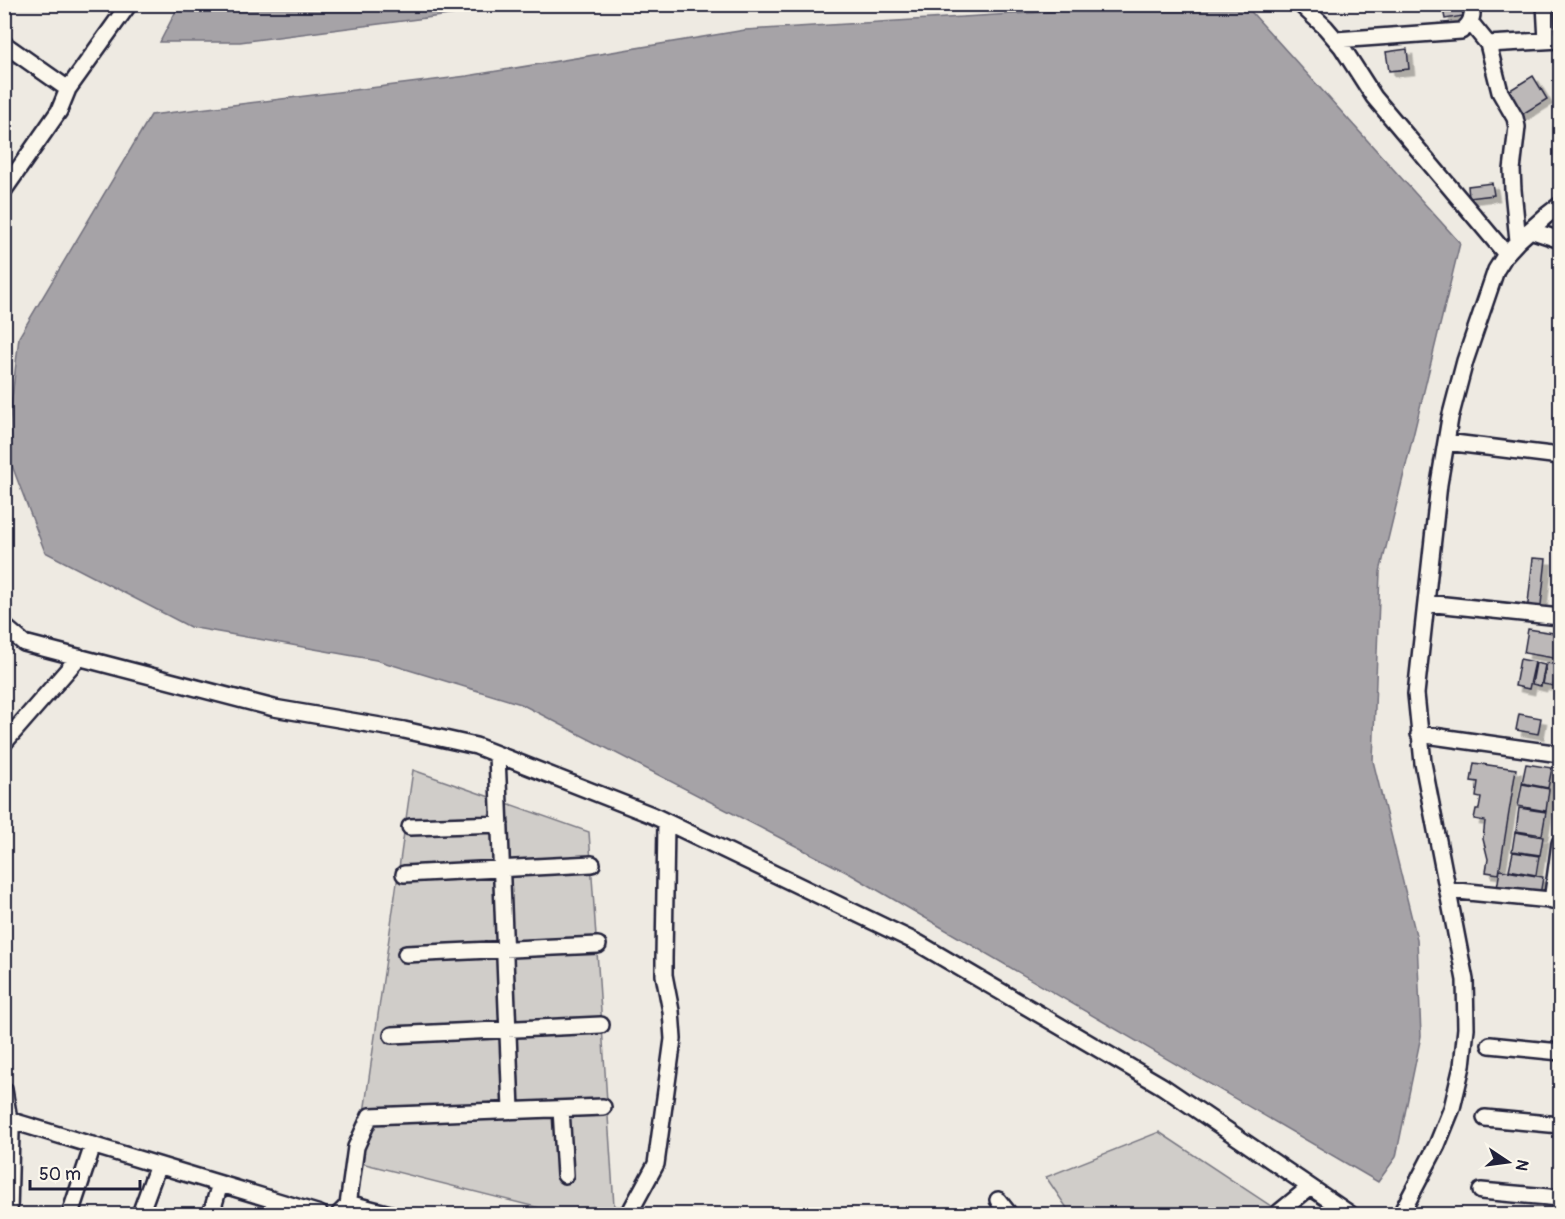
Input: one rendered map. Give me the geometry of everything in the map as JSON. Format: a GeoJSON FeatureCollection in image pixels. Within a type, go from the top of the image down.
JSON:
{"type":"FeatureCollection","features":[{"type":"Feature","properties":{"kind":"street"},"geometry":{"type":"LineString","coordinates":[[4,190],[59,111],[68,89],[129,4]]}},
{"type":"Feature","properties":{"kind":"street"},"geometry":{"type":"LineString","coordinates":[[1300,4],[1336,40],[1374,97],[1506,254]]}},
{"type":"Feature","properties":{"kind":"street"},"geometry":{"type":"LineString","coordinates":[[1336,40],[1461,31],[1470,22],[1473,14],[1472,4]]}},
{"type":"Feature","properties":{"kind":"street"},"geometry":{"type":"LineString","coordinates":[[1488,44],[1554,40],[1545,4]]}},
{"type":"Feature","properties":{"kind":"street"},"geometry":{"type":"LineString","coordinates":[[1470,22],[1488,44],[1500,92],[1515,118],[1513,190],[1518,241]]}},
{"type":"Feature","properties":{"kind":"street"},"geometry":{"type":"LineString","coordinates":[[4,44],[68,89]]}},
{"type":"Feature","properties":{"kind":"street"},"geometry":{"type":"LineString","coordinates":[[1401,1215],[1437,1145],[1452,1108],[1462,1066],[1466,1028],[1464,980],[1419,734],[1416,694],[1439,484],[1450,417],[1465,361],[1496,270],[1518,241],[1560,205]]}},
{"type":"Feature","properties":{"kind":"street"},"geometry":{"type":"LineString","coordinates":[[1530,230],[1560,240]]}},
{"type":"Feature","properties":{"kind":"street"},"geometry":{"type":"LineString","coordinates":[[1446,442],[1560,456]]}},
{"type":"Feature","properties":{"kind":"street"},"geometry":{"type":"LineString","coordinates":[[1426,603],[1560,617]]}},
{"type":"Feature","properties":{"kind":"street"},"geometry":{"type":"LineString","coordinates":[[4,626],[24,643],[274,708],[404,730],[476,746],[666,822],[918,943],[1162,1086],[1350,1215]]}},
{"type":"Feature","properties":{"kind":"street"},"geometry":{"type":"LineString","coordinates":[[4,743],[79,657]]}},
{"type":"Feature","properties":{"kind":"street"},"geometry":{"type":"LineString","coordinates":[[1419,734],[1560,753]]}},
{"type":"Feature","properties":{"kind":"street"},"geometry":{"type":"LineString","coordinates":[[497,755],[511,1110]]}},
{"type":"Feature","properties":{"kind":"street"},"geometry":{"type":"LineString","coordinates":[[626,1215],[656,1164],[673,1039],[664,959],[666,822]]}},
{"type":"Feature","properties":{"kind":"street"},"geometry":{"type":"LineString","coordinates":[[410,827],[500,824]]}},
{"type":"Feature","properties":{"kind":"street"},"geometry":{"type":"LineString","coordinates":[[1448,891],[1556,901],[1560,843]]}},
{"type":"Feature","properties":{"kind":"street"},"geometry":{"type":"LineString","coordinates":[[404,874],[592,864]]}},
{"type":"Feature","properties":{"kind":"street"},"geometry":{"type":"LineString","coordinates":[[406,954],[598,945]]}},
{"type":"Feature","properties":{"kind":"street"},"geometry":{"type":"LineString","coordinates":[[392,1035],[601,1025]]}},
{"type":"Feature","properties":{"kind":"street"},"geometry":{"type":"LineString","coordinates":[[1490,1045],[1560,1052]]}},
{"type":"Feature","properties":{"kind":"street"},"geometry":{"type":"LineString","coordinates":[[4,1090],[11,1131],[9,1215]]}},
{"type":"Feature","properties":{"kind":"street"},"geometry":{"type":"LineString","coordinates":[[344,1210],[356,1147],[370,1116],[603,1107]]}},
{"type":"Feature","properties":{"kind":"street"},"geometry":{"type":"LineString","coordinates":[[561,1109],[565,1175]]}},
{"type":"Feature","properties":{"kind":"street"},"geometry":{"type":"LineString","coordinates":[[1485,1118],[1560,1125]]}},
{"type":"Feature","properties":{"kind":"street"},"geometry":{"type":"LineString","coordinates":[[9,1120],[220,1184],[283,1209],[320,1215]]}},
{"type":"Feature","properties":{"kind":"street"},"geometry":{"type":"LineString","coordinates":[[70,1215],[93,1145]]}},
{"type":"Feature","properties":{"kind":"street"},"geometry":{"type":"LineString","coordinates":[[140,1215],[158,1165]]}},
{"type":"Feature","properties":{"kind":"street"},"geometry":{"type":"LineString","coordinates":[[211,1215],[220,1184]]}},
{"type":"Feature","properties":{"kind":"street"},"geometry":{"type":"LineString","coordinates":[[1277,1215],[1310,1186]]}},
{"type":"Feature","properties":{"kind":"street"},"geometry":{"type":"LineString","coordinates":[[1481,1191],[1560,1198]]}},
{"type":"Feature","properties":{"kind":"street"},"geometry":{"type":"LineString","coordinates":[[998,1200],[1009,1215]]}},
{"type":"Feature","properties":{"kind":"street"},"geometry":{"type":"LineString","coordinates":[[344,1210],[355,1205],[384,1214]]}},
{"type":"Feature","properties":{"kind":"shaded area"},"geometry":{"type":"Polygon","coordinates":[[[179,4],[526,5],[240,42],[160,42],[179,4]]]}},
{"type":"Feature","properties":{"kind":"shaded area"},"geometry":{"type":"Polygon","coordinates":[[[1178,4],[1245,5],[1460,243],[1380,572],[1373,761],[1417,939],[1421,1036],[1396,1157],[1378,1182],[850,874],[521,704],[376,660],[190,627],[45,552],[6,450],[19,337],[151,115],[467,76],[745,30],[1178,4]]]}},
{"type":"Feature","properties":{"kind":"shaded area"},"geometry":{"type":"Polygon","coordinates":[[[413,770],[589,832],[614,1206],[694,1214],[539,1214],[540,1208],[357,1162],[413,770]]]}},
{"type":"Feature","properties":{"kind":"shaded area"},"geometry":{"type":"Polygon","coordinates":[[[1159,1132],[1283,1214],[1071,1214],[1046,1177],[1159,1132]]]}},
{"type":"Feature","properties":{"kind":"building"},"geometry":{"type":"Polygon","coordinates":[[[1442,4],[1461,4],[1463,16],[1445,19],[1442,4]]]}},
{"type":"Feature","properties":{"kind":"building"},"geometry":{"type":"Polygon","coordinates":[[[1407,49],[1409,69],[1389,71],[1386,52],[1407,49]]]}},
{"type":"Feature","properties":{"kind":"building"},"geometry":{"type":"Polygon","coordinates":[[[1533,76],[1547,99],[1516,118],[1502,95],[1533,76]]]}},
{"type":"Feature","properties":{"kind":"building"},"geometry":{"type":"Polygon","coordinates":[[[1492,183],[1494,195],[1469,198],[1468,186],[1492,183]]]}},
{"type":"Feature","properties":{"kind":"building"},"geometry":{"type":"Polygon","coordinates":[[[1533,558],[1546,559],[1540,614],[1527,612],[1533,558]]]}},
{"type":"Feature","properties":{"kind":"building"},"geometry":{"type":"Polygon","coordinates":[[[1528,629],[1560,634],[1560,659],[1524,653],[1528,629]]]}},
{"type":"Feature","properties":{"kind":"building"},"geometry":{"type":"Polygon","coordinates":[[[1520,659],[1535,662],[1529,689],[1515,686],[1520,659]]]}},
{"type":"Feature","properties":{"kind":"building"},"geometry":{"type":"Polygon","coordinates":[[[1536,663],[1545,665],[1541,686],[1532,684],[1536,663]]]}},
{"type":"Feature","properties":{"kind":"building"},"geometry":{"type":"Polygon","coordinates":[[[1547,663],[1558,665],[1554,686],[1543,684],[1547,663]]]}},
{"type":"Feature","properties":{"kind":"building"},"geometry":{"type":"Polygon","coordinates":[[[1560,666],[1560,694],[1555,693],[1560,666]]]}},
{"type":"Feature","properties":{"kind":"building"},"geometry":{"type":"Polygon","coordinates":[[[1519,714],[1541,718],[1538,734],[1516,730],[1519,714]]]}},
{"type":"Feature","properties":{"kind":"building"},"geometry":{"type":"Polygon","coordinates":[[[1474,763],[1516,769],[1499,874],[1486,872],[1488,859],[1483,839],[1485,821],[1474,819],[1481,798],[1476,797],[1478,782],[1471,781],[1474,763]]]}},
{"type":"Feature","properties":{"kind":"building"},"geometry":{"type":"Polygon","coordinates":[[[1526,764],[1552,768],[1548,788],[1522,783],[1526,764]]]}},
{"type":"Feature","properties":{"kind":"building"},"geometry":{"type":"Polygon","coordinates":[[[1522,784],[1549,789],[1546,811],[1518,806],[1522,784]]]}},
{"type":"Feature","properties":{"kind":"building"},"geometry":{"type":"Polygon","coordinates":[[[1519,808],[1546,812],[1542,835],[1516,831],[1519,808]]]}},
{"type":"Feature","properties":{"kind":"building"},"geometry":{"type":"Polygon","coordinates":[[[1515,832],[1543,837],[1540,855],[1512,851],[1515,832]]]}},
{"type":"Feature","properties":{"kind":"building"},"geometry":{"type":"Polygon","coordinates":[[[1513,852],[1539,856],[1536,875],[1509,870],[1513,852]]]}},
{"type":"Feature","properties":{"kind":"building"},"geometry":{"type":"Polygon","coordinates":[[[1500,870],[1543,877],[1539,901],[1496,894],[1500,870]]]}}]}
